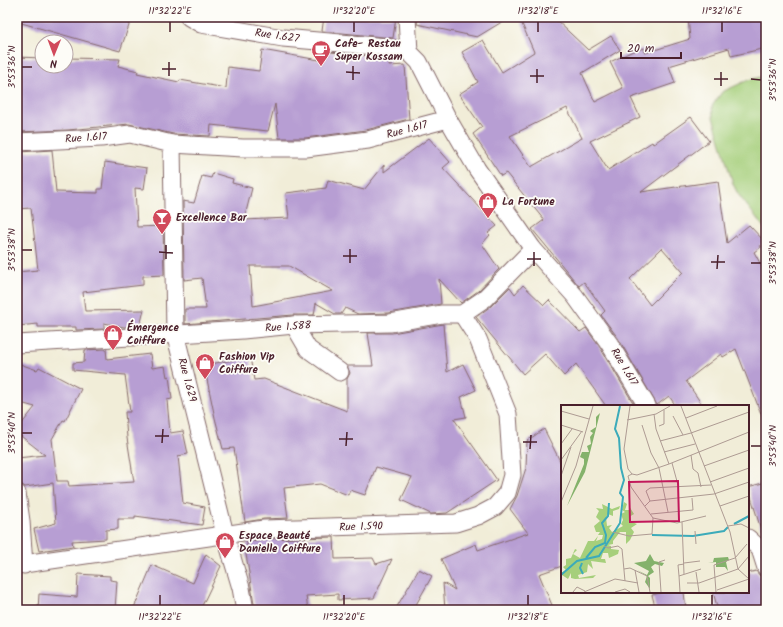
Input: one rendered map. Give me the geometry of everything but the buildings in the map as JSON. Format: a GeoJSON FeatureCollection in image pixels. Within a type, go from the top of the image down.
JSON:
{"type":"FeatureCollection","features":[{"type":"Feature","properties":{"kind":"street","name":"Rue 1.627"},"geometry":{"type":"LineString","coordinates":[[189,17],[201,24],[283,38],[387,47],[409,52]]}},
{"type":"Feature","properties":{"kind":"street"},"geometry":{"type":"LineString","coordinates":[[407,17],[409,52],[419,62],[448,119]]}},
{"type":"Feature","properties":{"kind":"street","name":"Rue 1.617"},"geometry":{"type":"LineString","coordinates":[[17,142],[101,138],[130,134],[172,144],[243,148],[306,148],[368,140],[448,119],[477,169],[533,249],[575,296],[610,343],[646,405]]}},
{"type":"Feature","properties":{"kind":"street","name":"Rue 1.629"},"geometry":{"type":"LineString","coordinates":[[172,144],[175,334],[241,588],[245,610]]}},
{"type":"Feature","properties":{"kind":"street"},"geometry":{"type":"LineString","coordinates":[[462,314],[484,299],[533,249]]}},
{"type":"Feature","properties":{"kind":"street","name":"Rue 1.588"},"geometry":{"type":"LineString","coordinates":[[17,344],[243,330],[294,325],[390,323],[442,314],[462,314]]}},
{"type":"Feature","properties":{"kind":"street","name":"Rue 1.590"},"geometry":{"type":"LineString","coordinates":[[20,565],[264,529],[456,523],[478,516],[495,507],[507,493],[512,475],[508,414],[478,339],[462,314]]}},
{"type":"Feature","properties":{"kind":"street"},"geometry":{"type":"LineString","coordinates":[[294,325],[308,349],[340,372]]}},
{"type":"Feature","properties":{"kind":"street"},"geometry":{"type":"LineString","coordinates":[[18,493],[21,521],[20,565]]}},
{"type":"Feature","properties":{"kind":"street"},"geometry":{"type":"LineString","coordinates":[[758,544],[766,568]]}},
{"type":"Feature","properties":{"kind":"green space"},"geometry":{"type":"Polygon","coordinates":[[[766,76],[766,230],[738,194],[733,184],[713,117],[712,106],[722,92],[748,80],[766,76]]]}},
{"type":"Feature","properties":{"kind":"place","name":"Cafe- Restau Super Kossam"},"geometry":{"type":"Point","coordinates":[321,67]}},
{"type":"Feature","properties":{"kind":"place","name":"La Fortune"},"geometry":{"type":"Point","coordinates":[488,219]}},
{"type":"Feature","properties":{"kind":"place","name":"Excellence Bar"},"geometry":{"type":"Point","coordinates":[162,235]}},
{"type":"Feature","properties":{"kind":"place","name":"Émergence Coiffure"},"geometry":{"type":"Point","coordinates":[113,351]}},
{"type":"Feature","properties":{"kind":"place","name":"Fashion Vip Coiffure"},"geometry":{"type":"Point","coordinates":[205,380]}},
{"type":"Feature","properties":{"kind":"place","name":"Espace Beauté Danielle Coiffure"},"geometry":{"type":"Point","coordinates":[225,559]}}]}
